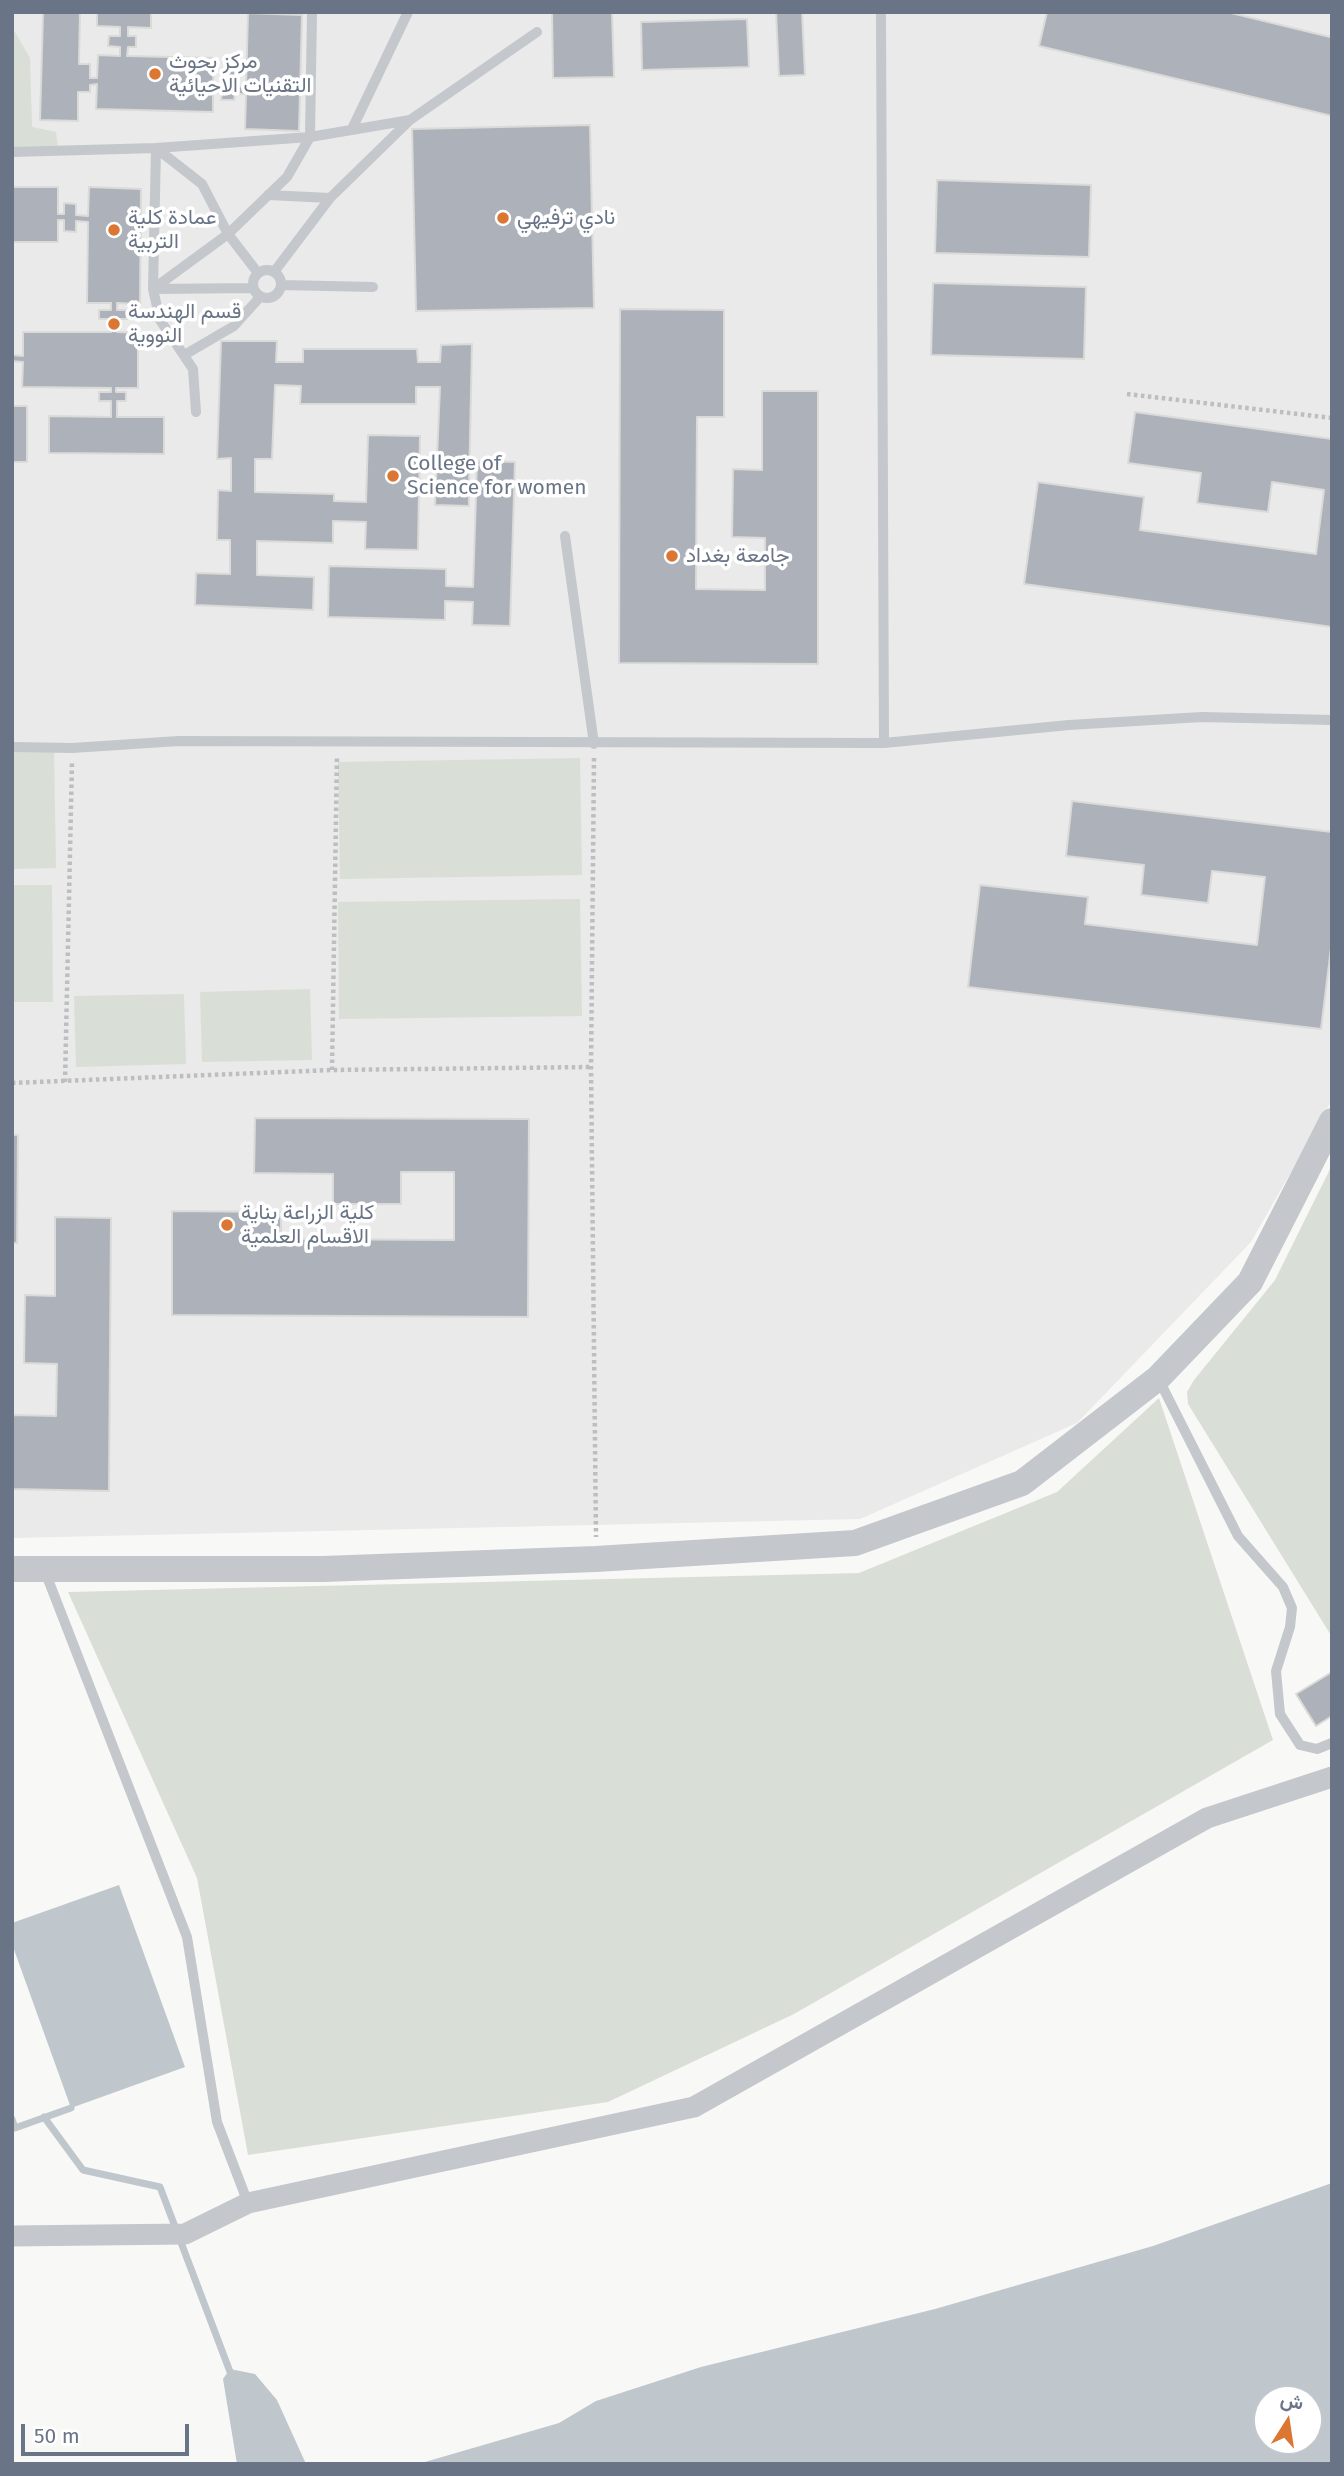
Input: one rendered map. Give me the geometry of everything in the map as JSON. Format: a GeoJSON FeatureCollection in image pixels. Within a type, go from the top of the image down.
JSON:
{"type":"FeatureCollection","features":[{"type":"Feature","properties":{"kind":"street"},"geometry":{"type":"LineString","coordinates":[[12,1569],[323,1569],[596,1559],[855,1543],[1022,1483],[1158,1378],[1250,1282],[1332,1121]]}},
{"type":"Feature","properties":{"kind":"street"},"geometry":{"type":"LineString","coordinates":[[12,2236],[184,2234],[248,2203],[694,2107],[1207,1818],[1332,1777]]}},
{"type":"Feature","properties":{"kind":"lane"},"geometry":{"type":"LineString","coordinates":[[153,289],[228,234],[287,177],[310,137],[312,12]]}},
{"type":"Feature","properties":{"kind":"lane"},"geometry":{"type":"LineString","coordinates":[[352,129],[408,12]]}},
{"type":"Feature","properties":{"kind":"lane"},"geometry":{"type":"LineString","coordinates":[[881,12],[884,743]]}},
{"type":"Feature","properties":{"kind":"lane"},"geometry":{"type":"LineString","coordinates":[[274,272],[330,198],[410,120],[537,32]]}},
{"type":"Feature","properties":{"kind":"lane"},"geometry":{"type":"LineString","coordinates":[[12,152],[156,148],[310,137],[410,120]]}},
{"type":"Feature","properties":{"kind":"lane"},"geometry":{"type":"LineString","coordinates":[[156,148],[202,184],[228,234],[258,273]]}},
{"type":"Feature","properties":{"kind":"lane"},"geometry":{"type":"LineString","coordinates":[[156,148],[153,289],[160,320],[186,354],[193,369],[196,412]]}},
{"type":"Feature","properties":{"kind":"lane"},"geometry":{"type":"LineString","coordinates":[[268,195],[330,198]]}},
{"type":"Feature","properties":{"kind":"lane"},"geometry":{"type":"LineString","coordinates":[[153,289],[257,293],[269,298],[277,294],[281,285],[279,277],[274,272],[258,273]]}},
{"type":"Feature","properties":{"kind":"lane"},"geometry":{"type":"LineString","coordinates":[[257,293],[253,280],[258,273]]}},
{"type":"Feature","properties":{"kind":"lane"},"geometry":{"type":"LineString","coordinates":[[281,285],[373,288]]}},
{"type":"Feature","properties":{"kind":"lane"},"geometry":{"type":"LineString","coordinates":[[186,354],[233,326],[257,293]]}},
{"type":"Feature","properties":{"kind":"lane"},"geometry":{"type":"LineString","coordinates":[[565,536],[594,744]]}},
{"type":"Feature","properties":{"kind":"lane"},"geometry":{"type":"LineString","coordinates":[[12,747],[72,748],[179,741],[884,743],[1069,725],[1202,717],[1332,720]]}},
{"type":"Feature","properties":{"kind":"lane"},"geometry":{"type":"LineString","coordinates":[[1158,1378],[1238,1536],[1283,1587],[1292,1608],[1290,1627],[1276,1671],[1280,1714],[1300,1745],[1317,1749],[1332,1743]]}},
{"type":"Feature","properties":{"kind":"lane"},"geometry":{"type":"LineString","coordinates":[[44,1568],[187,1937],[217,2122],[248,2203]]}},
{"type":"Feature","properties":{"kind":"path"},"geometry":{"type":"LineString","coordinates":[[1127,394],[1332,418]]}},
{"type":"Feature","properties":{"kind":"path"},"geometry":{"type":"LineString","coordinates":[[332,1070],[337,743]]}},
{"type":"Feature","properties":{"kind":"path"},"geometry":{"type":"LineString","coordinates":[[594,744],[591,1067],[596,1559]]}},
{"type":"Feature","properties":{"kind":"path"},"geometry":{"type":"LineString","coordinates":[[65,1082],[72,748]]}},
{"type":"Feature","properties":{"kind":"path"},"geometry":{"type":"LineString","coordinates":[[12,1083],[332,1070],[591,1067]]}},
{"type":"Feature","properties":{"kind":"shaded area","name":"جامعة بغداد"},"geometry":{"type":"Polygon","coordinates":[[[12,12],[1332,12],[1332,1100],[1251,1242],[1077,1423],[860,1519],[12,1538],[12,12]]]}},
{"type":"Feature","properties":{"kind":"shaded area"},"geometry":{"type":"Polygon","coordinates":[[[12,27],[30,58],[32,127],[56,132],[58,147],[12,149],[12,27]]]}},
{"type":"Feature","properties":{"kind":"shaded area"},"geometry":{"type":"Polygon","coordinates":[[[54,751],[56,868],[12,869],[12,752],[54,751]]]}},
{"type":"Feature","properties":{"kind":"shaded area"},"geometry":{"type":"Polygon","coordinates":[[[580,758],[582,875],[340,879],[338,762],[580,758]]]}},
{"type":"Feature","properties":{"kind":"shaded area"},"geometry":{"type":"Polygon","coordinates":[[[12,885],[52,885],[53,1002],[12,1002],[12,885]]]}},
{"type":"Feature","properties":{"kind":"shaded area"},"geometry":{"type":"Polygon","coordinates":[[[580,899],[582,1016],[339,1019],[338,902],[580,899]]]}},
{"type":"Feature","properties":{"kind":"shaded area"},"geometry":{"type":"Polygon","coordinates":[[[310,989],[312,1060],[202,1062],[200,992],[310,989]]]}},
{"type":"Feature","properties":{"kind":"shaded area"},"geometry":{"type":"Polygon","coordinates":[[[184,994],[186,1064],[76,1067],[74,996],[184,994]]]}},
{"type":"Feature","properties":{"kind":"shaded area"},"geometry":{"type":"Polygon","coordinates":[[[1332,1165],[1332,1637],[1188,1404],[1187,1392],[1275,1280],[1332,1165]]]}},
{"type":"Feature","properties":{"kind":"shaded area"},"geometry":{"type":"Polygon","coordinates":[[[1159,1398],[1273,1740],[794,2014],[608,2102],[248,2155],[197,1878],[68,1592],[859,1573],[1057,1492],[1159,1398]]]}},
{"type":"Feature","properties":{"kind":"shaded area"},"geometry":{"type":"Polygon","coordinates":[[[119,1885],[185,2067],[71,2108],[12,1944],[12,1923],[119,1885]]]}},
{"type":"Feature","properties":{"kind":"shaded area"},"geometry":{"type":"Polygon","coordinates":[[[1332,2183],[1332,2464],[418,2464],[559,2423],[596,2401],[701,2367],[935,2309],[1153,2246],[1332,2183]]]}},
{"type":"Feature","properties":{"kind":"shaded area"},"geometry":{"type":"Polygon","coordinates":[[[230,2369],[255,2374],[277,2400],[306,2464],[237,2464],[223,2379],[230,2369]]]}},
{"type":"Feature","properties":{"kind":"building","name":"مركز بحوث التقنيات الاحيائية"},"geometry":{"type":"Polygon","coordinates":[[[43,12],[80,12],[79,64],[90,64],[90,78],[97,78],[98,55],[120,56],[120,47],[108,46],[109,36],[120,36],[120,27],[97,26],[97,12],[151,12],[151,28],[128,27],[128,36],[136,36],[136,47],[128,47],[127,56],[214,58],[213,85],[222,85],[223,69],[235,70],[235,86],[246,87],[248,13],[302,15],[299,131],[245,129],[246,94],[235,94],[234,100],[221,100],[222,93],[213,92],[213,112],[96,109],[97,84],[90,85],[90,92],[78,92],[78,121],[40,120],[43,12]]]}},
{"type":"Feature","properties":{"kind":"building"},"geometry":{"type":"Polygon","coordinates":[[[552,12],[612,12],[614,77],[553,78],[552,12]]]}},
{"type":"Feature","properties":{"kind":"building"},"geometry":{"type":"Polygon","coordinates":[[[776,12],[802,12],[805,75],[779,76],[776,12]]]}},
{"type":"Feature","properties":{"kind":"building"},"geometry":{"type":"Polygon","coordinates":[[[1047,12],[1227,12],[1330,37],[1332,32],[1332,116],[1039,46],[1047,12]]]}},
{"type":"Feature","properties":{"kind":"building"},"geometry":{"type":"Polygon","coordinates":[[[747,19],[749,67],[642,70],[641,22],[747,19]]]}},
{"type":"Feature","properties":{"kind":"building","name":"نادي ترفيهي"},"geometry":{"type":"Polygon","coordinates":[[[590,125],[594,308],[416,311],[412,129],[590,125]]]}},
{"type":"Feature","properties":{"kind":"building"},"geometry":{"type":"Polygon","coordinates":[[[937,180],[1091,185],[1089,257],[935,253],[937,180]]]}},
{"type":"Feature","properties":{"kind":"building","name":"قسم الهندسة النووية"},"geometry":{"type":"Polygon","coordinates":[[[12,187],[58,187],[58,214],[64,214],[64,203],[76,204],[76,215],[88,216],[89,187],[141,189],[140,304],[117,303],[117,310],[126,310],[127,319],[117,319],[117,332],[138,333],[138,388],[116,388],[116,392],[126,392],[126,401],[117,401],[117,417],[164,417],[164,454],[49,453],[49,416],[111,417],[111,401],[99,401],[99,392],[111,392],[111,388],[22,387],[23,362],[12,361],[12,355],[23,356],[23,332],[111,332],[111,319],[99,319],[99,310],[111,310],[111,303],[87,303],[88,222],[76,221],[76,232],[64,231],[64,220],[58,220],[58,242],[12,242],[12,187]]]}},
{"type":"Feature","properties":{"kind":"building"},"geometry":{"type":"Polygon","coordinates":[[[933,283],[1086,287],[1084,359],[931,355],[933,283]]]}},
{"type":"Feature","properties":{"kind":"building"},"geometry":{"type":"Polygon","coordinates":[[[620,309],[724,310],[724,417],[697,417],[696,589],[765,590],[765,538],[732,537],[733,469],[762,470],[762,391],[818,391],[818,664],[619,663],[620,309]]]}},
{"type":"Feature","properties":{"kind":"building","name":"College of Science for women"},"geometry":{"type":"Polygon","coordinates":[[[221,341],[277,341],[276,362],[303,362],[303,349],[417,349],[418,362],[440,362],[441,345],[472,344],[469,489],[476,489],[477,461],[515,462],[510,626],[472,625],[473,602],[445,601],[445,620],[328,617],[329,566],[446,569],[446,586],[473,587],[476,496],[469,496],[469,506],[435,505],[440,387],[416,387],[416,404],[300,404],[301,386],[275,385],[272,459],[255,459],[255,492],[334,494],[334,501],[366,502],[368,435],[420,436],[418,550],[365,549],[366,522],[333,521],[333,543],[257,541],[257,575],[314,577],[313,610],[195,605],[196,573],[230,574],[230,540],[217,540],[218,490],[231,491],[231,458],[217,459],[221,341]]]}},
{"type":"Feature","properties":{"kind":"building"},"geometry":{"type":"Polygon","coordinates":[[[12,406],[27,406],[27,462],[12,462],[12,406]]]}},
{"type":"Feature","properties":{"kind":"building"},"geometry":{"type":"Polygon","coordinates":[[[1135,412],[1332,439],[1332,627],[1024,584],[1038,482],[1144,497],[1140,530],[1316,554],[1324,490],[1272,482],[1268,512],[1197,503],[1201,473],[1128,463],[1135,412]]]}},
{"type":"Feature","properties":{"kind":"building"},"geometry":{"type":"Polygon","coordinates":[[[1072,801],[1332,832],[1332,940],[1321,1029],[968,987],[980,885],[1088,897],[1085,924],[1257,945],[1265,877],[1212,871],[1208,903],[1141,895],[1144,865],[1066,856],[1072,801]]]}},
{"type":"Feature","properties":{"kind":"building","name":"كلية الزراعة بناية الاقسام العلمية"},"geometry":{"type":"Polygon","coordinates":[[[255,1118],[529,1119],[528,1317],[172,1315],[172,1211],[281,1212],[281,1239],[454,1240],[454,1172],[401,1172],[401,1204],[333,1204],[333,1174],[254,1173],[255,1118]]]}},
{"type":"Feature","properties":{"kind":"building"},"geometry":{"type":"Polygon","coordinates":[[[12,1135],[18,1135],[17,1243],[12,1243],[12,1135]]]}},
{"type":"Feature","properties":{"kind":"building"},"geometry":{"type":"Polygon","coordinates":[[[55,1217],[111,1218],[109,1491],[12,1489],[12,1415],[56,1416],[57,1364],[24,1363],[25,1295],[55,1296],[55,1217]]]}},
{"type":"Feature","properties":{"kind":"building"},"geometry":{"type":"Polygon","coordinates":[[[1332,1672],[1332,1716],[1316,1726],[1296,1694],[1332,1672]]]}},
{"type":"Feature","properties":{"kind":"waterway"},"geometry":{"type":"LineString","coordinates":[[12,2119],[15,2128],[71,2108]]}},
{"type":"Feature","properties":{"kind":"waterway"},"geometry":{"type":"LineString","coordinates":[[44,2117],[83,2170],[160,2187],[232,2377]]}},
{"type":"Feature","properties":{"kind":"place","name":"مركز بحوث التقنيات الاحيائية"},"geometry":{"type":"Point","coordinates":[155,74]}},
{"type":"Feature","properties":{"kind":"place","name":"نادي ترفيهي"},"geometry":{"type":"Point","coordinates":[503,218]}},
{"type":"Feature","properties":{"kind":"place","name":"عمادة كلية التربية"},"geometry":{"type":"Point","coordinates":[114,230]}},
{"type":"Feature","properties":{"kind":"place","name":"قسم الهندسة النووية"},"geometry":{"type":"Point","coordinates":[114,324]}},
{"type":"Feature","properties":{"kind":"place","name":"College of Science for women"},"geometry":{"type":"Point","coordinates":[393,476]}},
{"type":"Feature","properties":{"kind":"place","name":"جامعة بغداد"},"geometry":{"type":"Point","coordinates":[672,556]}},
{"type":"Feature","properties":{"kind":"place","name":"كلية الزراعة بناية الاقسام العلمية"},"geometry":{"type":"Point","coordinates":[227,1225]}}]}
